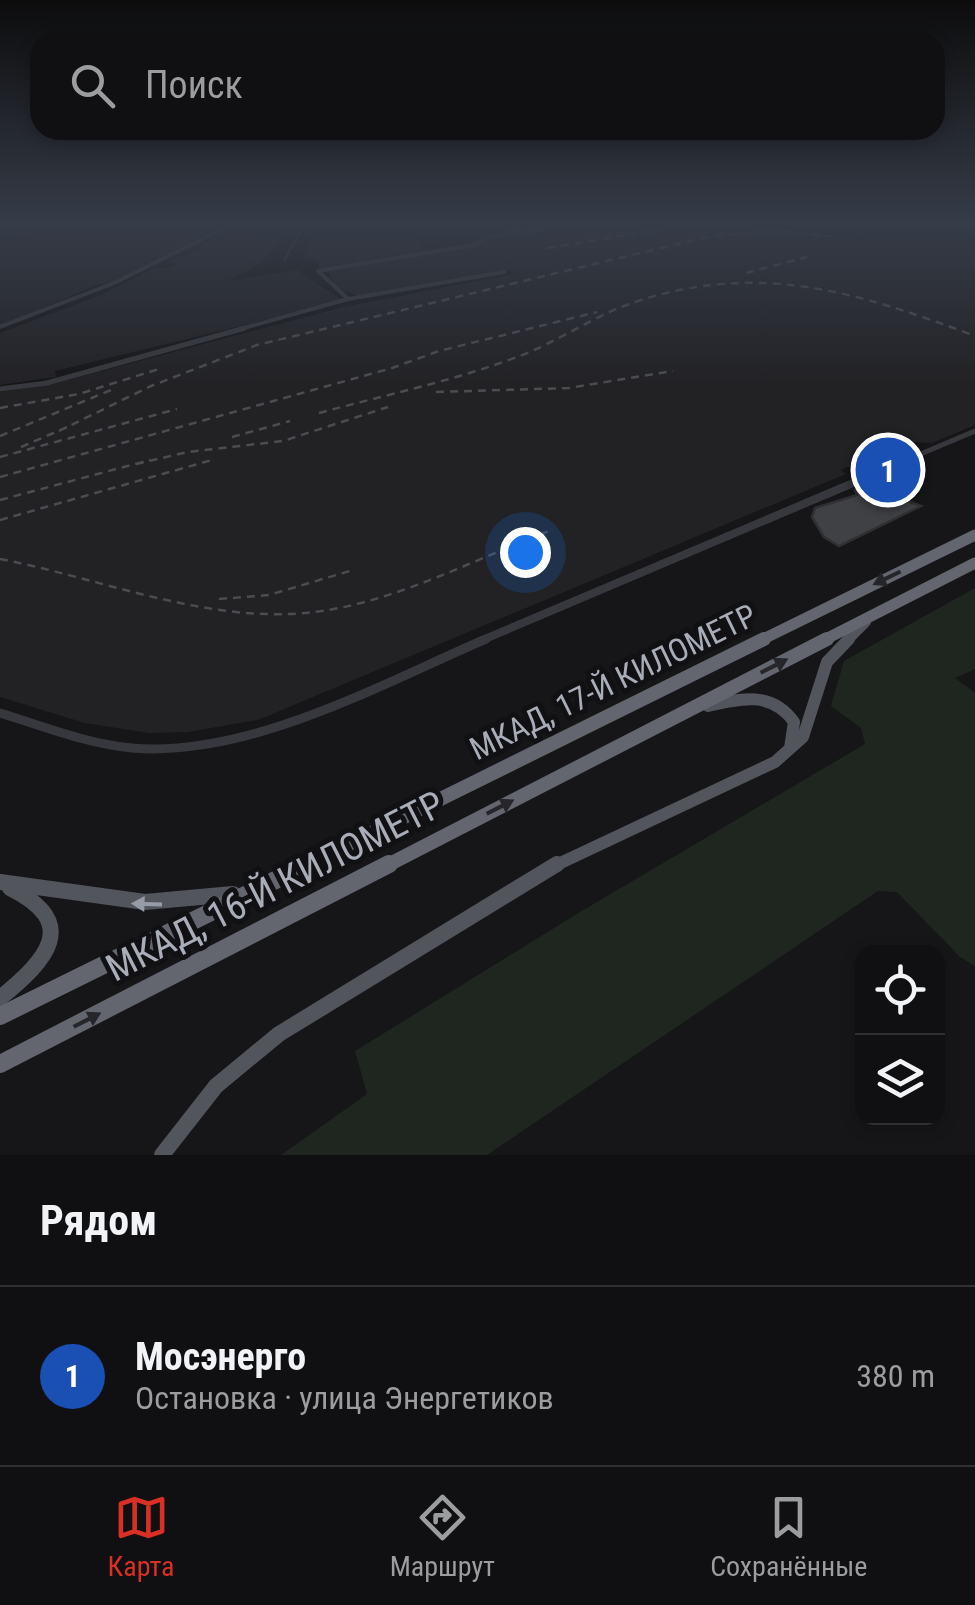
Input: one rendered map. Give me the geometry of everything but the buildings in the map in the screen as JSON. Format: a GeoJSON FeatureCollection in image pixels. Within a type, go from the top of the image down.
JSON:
{"type":"FeatureCollection","features":[{"type":"Feature","properties":{"kind":"highway","name":"МКАД, 17-Й КИЛОМЕТР"},"geometry":{"type":"LineString","coordinates":[[276,880],[975,534]]}},
{"type":"Feature","properties":{"kind":"highway","name":"МКАД, 17-Й КИЛОМЕТР"},"geometry":{"type":"LineString","coordinates":[[687,711],[975,563]]}},
{"type":"Feature","properties":{"kind":"highway","name":"МКАД, 16-Й КИЛОМЕТР"},"geometry":{"type":"LineString","coordinates":[[0,1064],[687,711]]}},
{"type":"Feature","properties":{"kind":"highway","name":"МКАД, 16-Й КИЛОМЕТР"},"geometry":{"type":"LineString","coordinates":[[0,1016],[276,880]]}},
{"type":"Feature","properties":{"kind":"main road"},"geometry":{"type":"LineString","coordinates":[[162,1155],[216,1086],[279,1034],[555,865],[775,762],[803,738],[828,662],[874,615]]}},
{"type":"Feature","properties":{"kind":"main road"},"geometry":{"type":"LineString","coordinates":[[687,711],[740,698],[770,702],[794,722],[794,739],[788,751]]}},
{"type":"Feature","properties":{"kind":"main road"},"geometry":{"type":"LineString","coordinates":[[0,884],[160,904],[230,895],[276,880]]}},
{"type":"Feature","properties":{"kind":"main road"},"geometry":{"type":"LineString","coordinates":[[0,884],[34,897],[46,907],[52,920],[52,935],[41,960],[0,998]]}},
{"type":"Feature","properties":{"kind":"street"},"geometry":{"type":"LineString","coordinates":[[0,327],[126,277]]}},
{"type":"Feature","properties":{"kind":"street"},"geometry":{"type":"LineString","coordinates":[[323,277],[348,300]]}},
{"type":"Feature","properties":{"kind":"street"},"geometry":{"type":"LineString","coordinates":[[0,389],[47,383],[348,300],[477,277]]}},
{"type":"Feature","properties":{"kind":"street"},"geometry":{"type":"LineString","coordinates":[[0,713],[100,743],[136,748],[238,737],[335,703],[975,431]]}},
{"type":"Feature","properties":{"kind":"shaded area"},"geometry":{"type":"Polygon","coordinates":[[[0,277],[122,277],[106,285],[99,284],[0,327],[0,277]]]}},
{"type":"Feature","properties":{"kind":"shaded area"},"geometry":{"type":"Polygon","coordinates":[[[137,277],[236,277],[228,281],[307,277],[343,301],[55,371],[56,377],[0,385],[0,333],[101,295],[137,277]]]}},
{"type":"Feature","properties":{"kind":"shaded area"},"geometry":{"type":"Polygon","coordinates":[[[331,277],[470,277],[358,296],[336,287],[331,277]]]}},
{"type":"Feature","properties":{"kind":"shaded area"},"geometry":{"type":"Polygon","coordinates":[[[498,277],[975,277],[975,425],[932,443],[911,442],[857,463],[841,470],[846,474],[258,720],[188,732],[149,733],[85,723],[0,697],[0,392],[53,384],[343,307],[498,277]]]}},
{"type":"Feature","properties":{"kind":"shaded area"},"geometry":{"type":"Polygon","coordinates":[[[975,588],[975,669],[955,678],[975,693],[975,966],[960,957],[897,892],[878,891],[487,1155],[281,1155],[367,1094],[355,1051],[580,912],[865,744],[861,728],[831,706],[844,661],[975,588]]]}},
{"type":"Feature","properties":{"kind":"railway"},"geometry":{"type":"LineString","coordinates":[[66,428],[151,386],[257,345],[541,277]]}},
{"type":"Feature","properties":{"kind":"railway"},"geometry":{"type":"LineString","coordinates":[[319,413],[493,366],[635,302],[724,284],[766,283],[848,295],[975,336]]}},
{"type":"Feature","properties":{"kind":"railway"},"geometry":{"type":"LineString","coordinates":[[0,477],[392,368],[439,351],[597,312]]}},
{"type":"Feature","properties":{"kind":"railway"},"geometry":{"type":"LineString","coordinates":[[0,408],[79,394],[159,369]]}},
{"type":"Feature","properties":{"kind":"railway"},"geometry":{"type":"LineString","coordinates":[[436,392],[569,388],[673,371]]}},
{"type":"Feature","properties":{"kind":"railway"},"geometry":{"type":"LineString","coordinates":[[0,436],[111,390]]}},
{"type":"Feature","properties":{"kind":"railway"},"geometry":{"type":"LineString","coordinates":[[136,464],[188,452],[283,441],[388,407]]}},
{"type":"Feature","properties":{"kind":"railway"},"geometry":{"type":"LineString","coordinates":[[0,457],[177,409]]}},
{"type":"Feature","properties":{"kind":"railway"},"geometry":{"type":"LineString","coordinates":[[232,437],[290,421]]}},
{"type":"Feature","properties":{"kind":"railway"},"geometry":{"type":"LineString","coordinates":[[66,428],[72,425]]}},
{"type":"Feature","properties":{"kind":"railway"},"geometry":{"type":"LineString","coordinates":[[21,447],[66,428]]}},
{"type":"Feature","properties":{"kind":"railway"},"geometry":{"type":"LineString","coordinates":[[59,431],[66,428]]}},
{"type":"Feature","properties":{"kind":"railway"},"geometry":{"type":"LineString","coordinates":[[0,500],[150,460]]}},
{"type":"Feature","properties":{"kind":"railway"},"geometry":{"type":"LineString","coordinates":[[0,520],[212,460]]}},
{"type":"Feature","properties":{"kind":"railway"},"geometry":{"type":"LineString","coordinates":[[0,559],[200,607],[281,614],[322,611],[381,597],[552,530]]}},
{"type":"Feature","properties":{"kind":"railway"},"geometry":{"type":"LineString","coordinates":[[219,599],[269,595],[353,570]]}},
{"type":"Feature","properties":{"kind":"place","name":"Мосэнерго"},"geometry":{"type":"Point","coordinates":[888,470]}}]}
